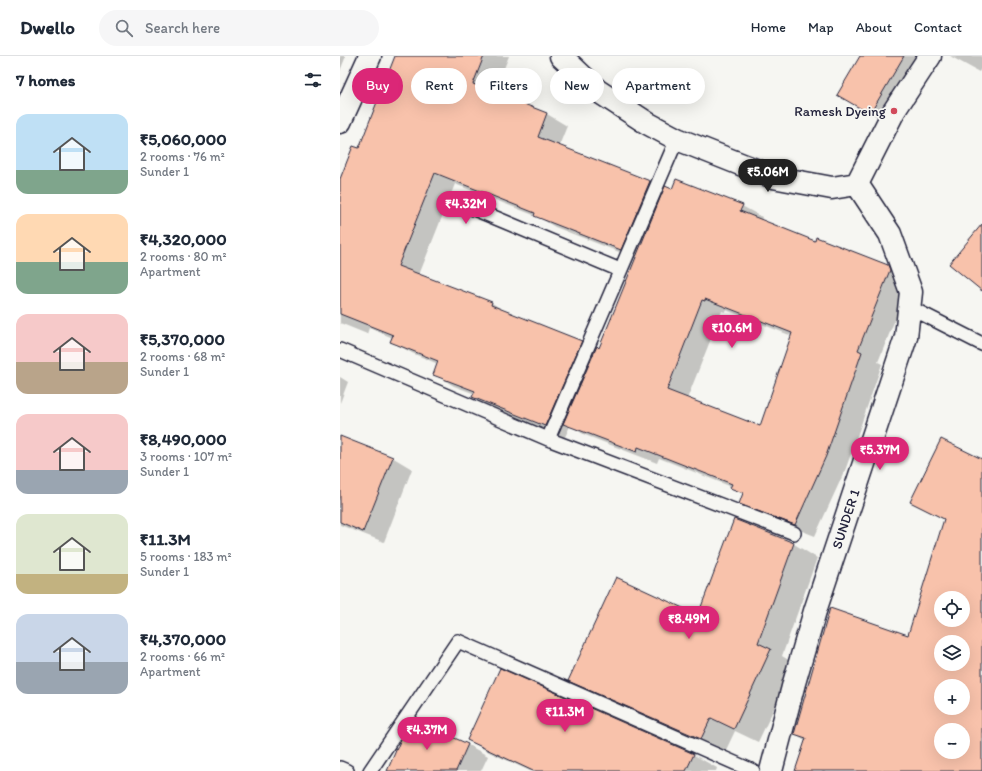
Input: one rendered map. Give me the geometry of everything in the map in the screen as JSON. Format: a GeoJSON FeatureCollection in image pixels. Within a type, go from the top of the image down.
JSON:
{"type":"FeatureCollection","features":[{"type":"Feature","properties":{"kind":"street"},"geometry":{"type":"LineString","coordinates":[[340,122],[370,56]]}},
{"type":"Feature","properties":{"kind":"street"},"geometry":{"type":"LineString","coordinates":[[561,56],[598,91],[648,123],[677,139],[773,177],[832,188],[857,184],[894,111],[930,56]]}},
{"type":"Feature","properties":{"kind":"street","name":"SUNDER 1"},"geometry":{"type":"LineString","coordinates":[[771,771],[815,611],[906,337],[911,292],[890,234],[857,184]]}},
{"type":"Feature","properties":{"kind":"lane"},"geometry":{"type":"LineString","coordinates":[[548,439],[677,139]]}},
{"type":"Feature","properties":{"kind":"lane"},"geometry":{"type":"LineString","coordinates":[[460,203],[620,270]]}},
{"type":"Feature","properties":{"kind":"lane"},"geometry":{"type":"LineString","coordinates":[[909,307],[982,344]]}},
{"type":"Feature","properties":{"kind":"lane"},"geometry":{"type":"LineString","coordinates":[[340,350],[548,439],[794,533]]}},
{"type":"Feature","properties":{"kind":"lane"},"geometry":{"type":"LineString","coordinates":[[370,771],[458,641],[753,771]]}},
{"type":"Feature","properties":{"kind":"lane"},"geometry":{"type":"LineString","coordinates":[[340,768],[347,771]]}},
{"type":"Feature","properties":{"kind":"building"},"geometry":{"type":"Polygon","coordinates":[[[395,56],[484,56],[479,68],[475,68],[475,79],[473,84],[475,85],[475,104],[524,104],[547,113],[538,137],[650,181],[621,250],[534,216],[535,213],[435,173],[398,266],[492,302],[491,305],[582,341],[545,426],[472,397],[475,391],[433,375],[438,361],[390,342],[393,335],[340,314],[340,179],[353,146],[359,148],[376,104],[403,104],[403,68],[390,68],[395,56]]]}},
{"type":"Feature","properties":{"kind":"building"},"geometry":{"type":"Polygon","coordinates":[[[860,56],[904,56],[870,114],[837,95],[860,56]]]}},
{"type":"Feature","properties":{"kind":"building"},"geometry":{"type":"Polygon","coordinates":[[[676,179],[743,205],[740,211],[815,241],[816,237],[888,265],[890,270],[858,350],[862,352],[826,456],[795,525],[739,504],[743,493],[730,488],[732,484],[638,447],[637,452],[563,424],[597,346],[599,348],[665,186],[672,189],[676,179]],[[705,299],[705,301],[702,300],[667,390],[760,426],[792,333],[705,299]]]}},
{"type":"Feature","properties":{"kind":"building"},"geometry":{"type":"Polygon","coordinates":[[[982,224],[982,291],[949,264],[982,224]]]}},
{"type":"Feature","properties":{"kind":"building"},"geometry":{"type":"Polygon","coordinates":[[[340,436],[393,457],[363,532],[340,522],[340,436]]]}},
{"type":"Feature","properties":{"kind":"building"},"geometry":{"type":"Polygon","coordinates":[[[941,439],[982,459],[982,771],[795,771],[806,738],[794,734],[830,608],[908,635],[944,519],[910,502],[941,439]]]}},
{"type":"Feature","properties":{"kind":"building"},"geometry":{"type":"Polygon","coordinates":[[[734,519],[794,543],[758,643],[771,649],[734,729],[711,718],[701,739],[568,681],[616,577],[698,615],[734,519]]]}},
{"type":"Feature","properties":{"kind":"building"},"geometry":{"type":"Polygon","coordinates":[[[500,668],[694,754],[686,771],[533,771],[467,740],[500,668]]]}},
{"type":"Feature","properties":{"kind":"building"},"geometry":{"type":"Polygon","coordinates":[[[414,720],[468,744],[456,771],[387,771],[401,739],[414,720]]]}},
{"type":"Feature","properties":{"kind":"place","name":"Ramesh Dyeing"},"geometry":{"type":"Point","coordinates":[894,111]}}]}
